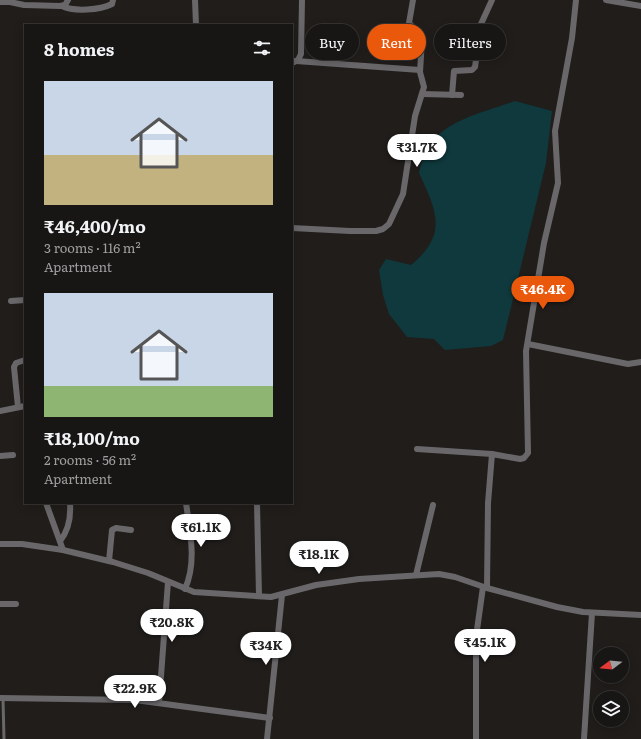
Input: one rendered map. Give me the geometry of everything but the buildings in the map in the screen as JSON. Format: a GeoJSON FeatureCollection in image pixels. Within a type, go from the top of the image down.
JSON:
{"type":"FeatureCollection","features":[{"type":"Feature","properties":{"kind":"street"},"geometry":{"type":"LineString","coordinates":[[62,6],[68,0]]}},
{"type":"Feature","properties":{"kind":"street"},"geometry":{"type":"LineString","coordinates":[[0,2],[10,2],[24,5],[62,6],[71,9],[85,10],[108,6],[112,4],[113,0]]}},
{"type":"Feature","properties":{"kind":"street"},"geometry":{"type":"LineString","coordinates":[[193,0],[196,24]]}},
{"type":"Feature","properties":{"kind":"street"},"geometry":{"type":"LineString","coordinates":[[294,62],[300,58],[302,0]]}},
{"type":"Feature","properties":{"kind":"street"},"geometry":{"type":"LineString","coordinates":[[293,228],[350,232],[376,231],[386,227],[401,203],[404,194],[415,116],[424,85],[420,70],[422,40],[420,35],[409,23],[413,0]]}},
{"type":"Feature","properties":{"kind":"street"},"geometry":{"type":"LineString","coordinates":[[452,95],[454,71],[472,70],[475,67],[480,24],[492,0]]}},
{"type":"Feature","properties":{"kind":"street"},"geometry":{"type":"LineString","coordinates":[[417,449],[492,454],[520,459],[524,458],[528,453],[525,368],[544,243],[558,183],[555,131],[572,38],[576,0]]}},
{"type":"Feature","properties":{"kind":"street"},"geometry":{"type":"LineString","coordinates":[[606,0],[641,6]]}},
{"type":"Feature","properties":{"kind":"street"},"geometry":{"type":"LineString","coordinates":[[294,62],[420,70]]}},
{"type":"Feature","properties":{"kind":"street"},"geometry":{"type":"LineString","coordinates":[[422,94],[462,95]]}},
{"type":"Feature","properties":{"kind":"street"},"geometry":{"type":"LineString","coordinates":[[12,301],[24,300]]}},
{"type":"Feature","properties":{"kind":"street"},"geometry":{"type":"LineString","coordinates":[[528,344],[628,364],[641,362]]}},
{"type":"Feature","properties":{"kind":"street"},"geometry":{"type":"LineString","coordinates":[[18,407],[14,367],[16,363],[24,360]]}},
{"type":"Feature","properties":{"kind":"street"},"geometry":{"type":"LineString","coordinates":[[0,411],[24,406]]}},
{"type":"Feature","properties":{"kind":"street"},"geometry":{"type":"LineString","coordinates":[[476,739],[476,637],[485,587],[488,503],[492,454]]}},
{"type":"Feature","properties":{"kind":"street"},"geometry":{"type":"LineString","coordinates":[[0,456],[13,456]]}},
{"type":"Feature","properties":{"kind":"street"},"geometry":{"type":"LineString","coordinates":[[46,504],[63,550]]}},
{"type":"Feature","properties":{"kind":"street"},"geometry":{"type":"LineString","coordinates":[[60,541],[69,522],[70,504]]}},
{"type":"Feature","properties":{"kind":"street"},"geometry":{"type":"LineString","coordinates":[[185,589],[189,578],[192,552],[186,504]]}},
{"type":"Feature","properties":{"kind":"street"},"geometry":{"type":"LineString","coordinates":[[257,504],[259,596]]}},
{"type":"Feature","properties":{"kind":"street"},"geometry":{"type":"LineString","coordinates":[[416,576],[433,505]]}},
{"type":"Feature","properties":{"kind":"street"},"geometry":{"type":"LineString","coordinates":[[109,561],[112,530],[116,528],[131,530]]}},
{"type":"Feature","properties":{"kind":"street"},"geometry":{"type":"LineString","coordinates":[[0,544],[22,544],[63,550],[109,561],[129,566],[185,589],[205,594],[259,596],[282,595],[316,584],[439,574],[557,607],[592,613],[641,615]]}},
{"type":"Feature","properties":{"kind":"street"},"geometry":{"type":"LineString","coordinates":[[159,703],[168,582]]}},
{"type":"Feature","properties":{"kind":"street"},"geometry":{"type":"LineString","coordinates":[[267,739],[282,595]]}},
{"type":"Feature","properties":{"kind":"street"},"geometry":{"type":"LineString","coordinates":[[0,604],[16,604]]}},
{"type":"Feature","properties":{"kind":"street"},"geometry":{"type":"LineString","coordinates":[[584,739],[592,613]]}},
{"type":"Feature","properties":{"kind":"street"},"geometry":{"type":"LineString","coordinates":[[2,698],[135,700],[270,718]]}},
{"type":"Feature","properties":{"kind":"lane"},"geometry":{"type":"LineString","coordinates":[[2,698],[4,739]]}},
{"type":"Feature","properties":{"kind":"water"},"geometry":{"type":"Polygon","coordinates":[[[515,101],[552,111],[546,163],[503,340],[491,346],[445,350],[434,339],[407,337],[389,314],[383,295],[379,270],[386,259],[411,265],[423,254],[435,233],[436,222],[431,199],[419,173],[425,153],[436,137],[456,123],[479,113],[515,101]]]}}]}
